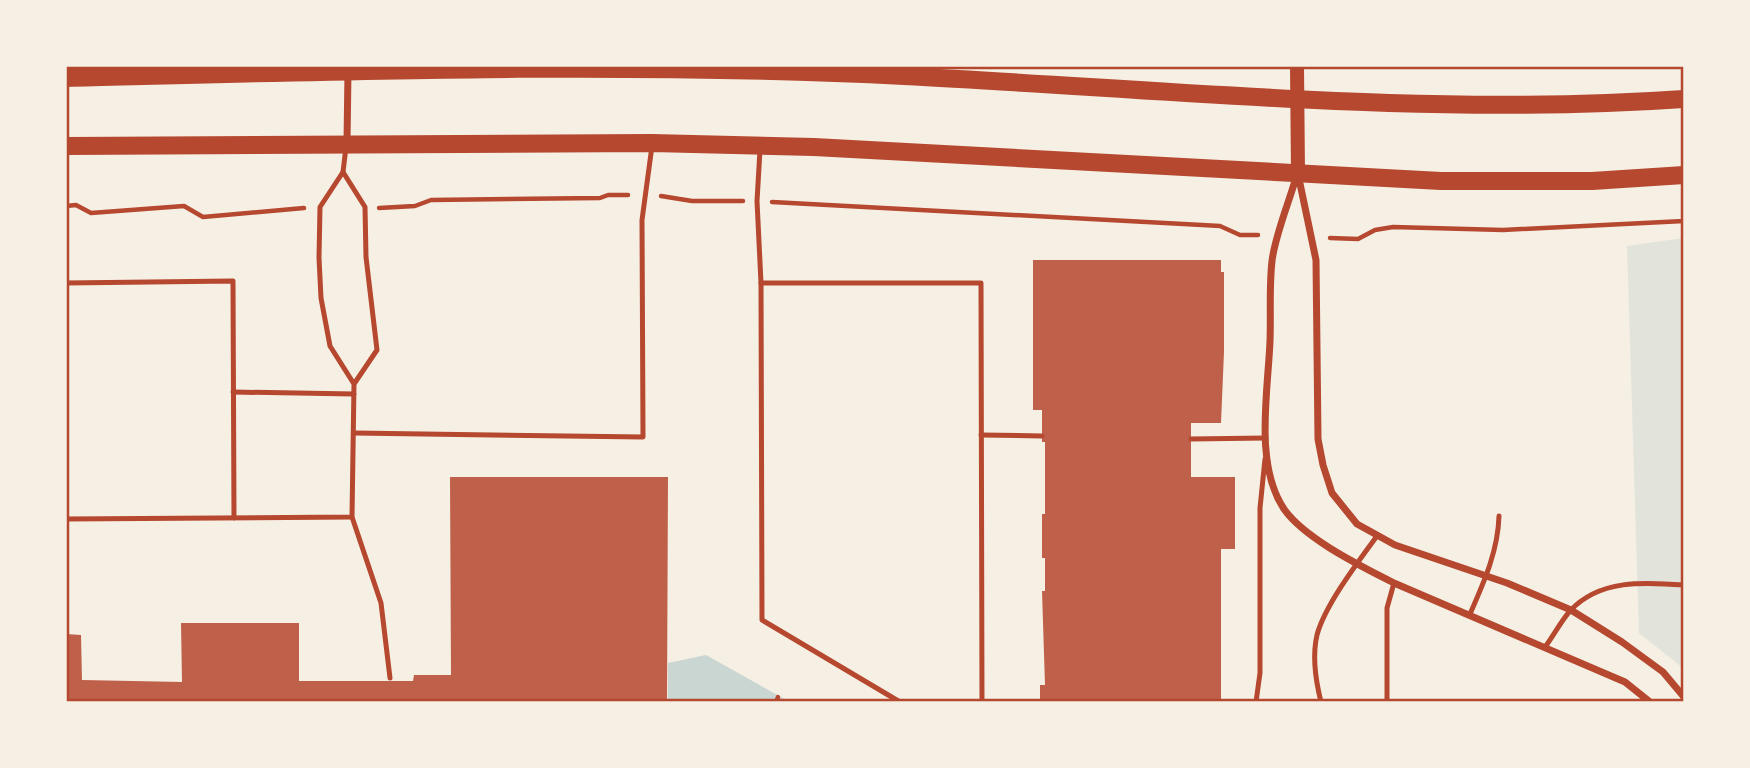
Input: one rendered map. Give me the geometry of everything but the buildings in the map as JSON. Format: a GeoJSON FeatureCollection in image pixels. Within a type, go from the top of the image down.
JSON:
{"type":"FeatureCollection","features":[{"type":"Feature","properties":{"kind":"main road"},"geometry":{"type":"LineString","coordinates":[[1297,66],[1298,173]]}},
{"type":"Feature","properties":{"kind":"main road"},"geometry":{"type":"LineString","coordinates":[[66,78],[348,69],[696,69],[901,76],[1298,99],[1488,106],[1612,104],[1684,99]]}},
{"type":"Feature","properties":{"kind":"main road"},"geometry":{"type":"LineString","coordinates":[[66,146],[652,143],[760,146],[1441,181],[1592,181],[1684,174]]}},
{"type":"Feature","properties":{"kind":"street"},"geometry":{"type":"LineString","coordinates":[[347,144],[348,69]]}},
{"type":"Feature","properties":{"kind":"street"},"geometry":{"type":"LineString","coordinates":[[1298,173],[1272,260],[1266,449],[1272,479],[1284,508],[1302,529],[1357,564],[1394,583],[1625,682],[1650,702]]}},
{"type":"Feature","properties":{"kind":"street"},"geometry":{"type":"LineString","coordinates":[[1298,173],[1316,260],[1318,439],[1332,493],[1357,524],[1395,545],[1571,610],[1663,672],[1684,697]]}},
{"type":"Feature","properties":{"kind":"lane"},"geometry":{"type":"LineString","coordinates":[[354,433],[643,437],[642,220],[652,143]]}},
{"type":"Feature","properties":{"kind":"lane"},"geometry":{"type":"LineString","coordinates":[[347,144],[343,172],[320,207],[321,298],[330,346],[354,384],[352,517],[381,603],[390,678]]}},
{"type":"Feature","properties":{"kind":"lane"},"geometry":{"type":"LineString","coordinates":[[760,146],[757,201],[761,284],[762,620],[783,635],[900,702]]}},
{"type":"Feature","properties":{"kind":"lane"},"geometry":{"type":"LineString","coordinates":[[343,172],[365,207],[366,257],[377,350],[354,384]]}},
{"type":"Feature","properties":{"kind":"lane"},"geometry":{"type":"LineString","coordinates":[[66,283],[233,281],[234,518]]}},
{"type":"Feature","properties":{"kind":"lane"},"geometry":{"type":"LineString","coordinates":[[761,284],[981,284],[982,702]]}},
{"type":"Feature","properties":{"kind":"lane"},"geometry":{"type":"LineString","coordinates":[[233,393],[354,394]]}},
{"type":"Feature","properties":{"kind":"lane"},"geometry":{"type":"LineString","coordinates":[[981,435],[1042,436]]}},
{"type":"Feature","properties":{"kind":"lane"},"geometry":{"type":"LineString","coordinates":[[1191,439],[1266,438]]}},
{"type":"Feature","properties":{"kind":"lane"},"geometry":{"type":"LineString","coordinates":[[1256,702],[1260,673],[1260,508],[1266,449]]}},
{"type":"Feature","properties":{"kind":"lane"},"geometry":{"type":"LineString","coordinates":[[1471,614],[1487,577],[1499,538],[1499,516]]}},
{"type":"Feature","properties":{"kind":"lane"},"geometry":{"type":"LineString","coordinates":[[66,519],[352,517]]}},
{"type":"Feature","properties":{"kind":"lane"},"geometry":{"type":"LineString","coordinates":[[1321,702],[1316,682],[1316,638],[1321,623],[1377,536]]}},
{"type":"Feature","properties":{"kind":"lane"},"geometry":{"type":"LineString","coordinates":[[1545,647],[1571,610],[1592,592],[1651,582],[1684,585]]}},
{"type":"Feature","properties":{"kind":"lane"},"geometry":{"type":"LineString","coordinates":[[1387,702],[1387,608],[1394,583]]}},
{"type":"Feature","properties":{"kind":"path"},"geometry":{"type":"LineString","coordinates":[[383,208],[415,206],[431,200],[600,198],[608,195]]}},
{"type":"Feature","properties":{"kind":"path"},"geometry":{"type":"LineString","coordinates":[[673,198],[1220,226],[1240,235],[1250,235]]}},
{"type":"Feature","properties":{"kind":"path"},"geometry":{"type":"LineString","coordinates":[[66,206],[76,205],[91,213],[184,206],[203,217],[292,208]]}},
{"type":"Feature","properties":{"kind":"path"},"geometry":{"type":"LineString","coordinates":[[1358,239],[1375,230],[1393,227],[1503,230],[1684,221]]}},
{"type":"Feature","properties":{"kind":"shaded area"},"geometry":{"type":"Polygon","coordinates":[[[1683,238],[1683,668],[1639,633],[1627,246],[1683,238]]]}},
{"type":"Feature","properties":{"kind":"shaded area"},"geometry":{"type":"Polygon","coordinates":[[[706,655],[788,701],[668,701],[668,663],[706,655]]]}}]}
